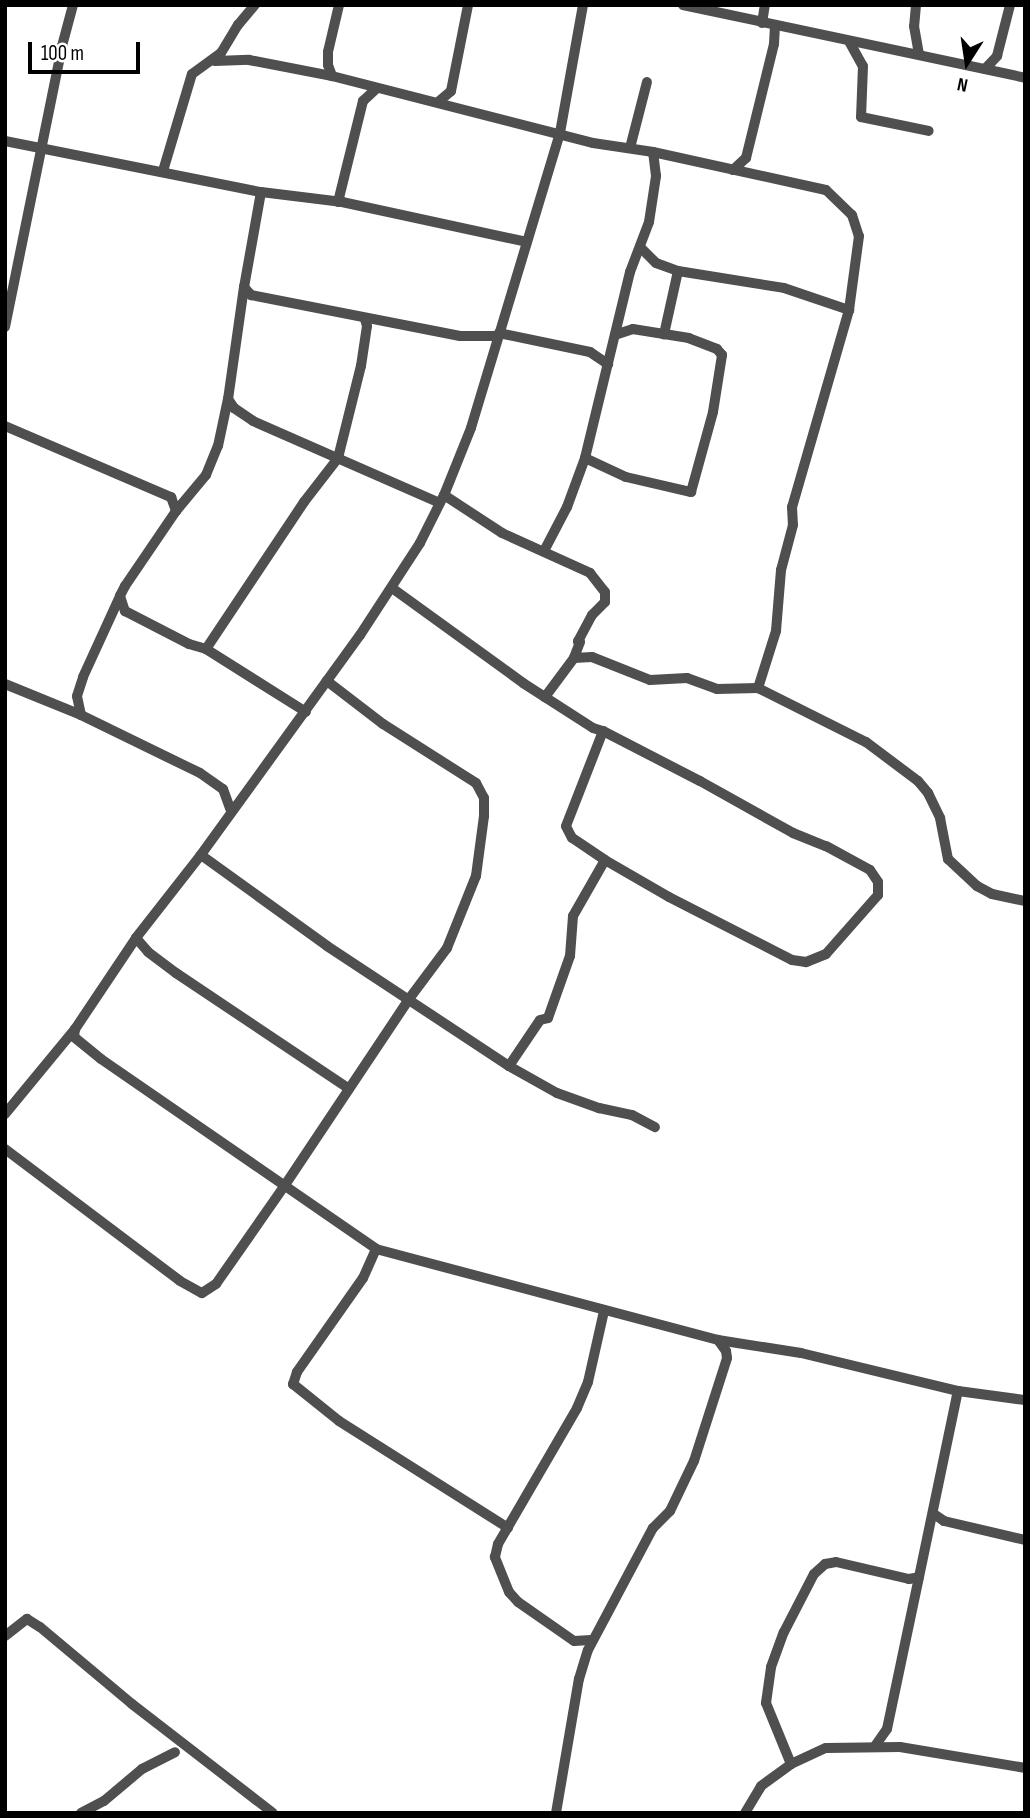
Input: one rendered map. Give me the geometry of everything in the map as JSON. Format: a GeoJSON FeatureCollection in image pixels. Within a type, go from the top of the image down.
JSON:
{"type":"FeatureCollection","features":[{"type":"Feature","properties":{"kind":"street"},"geometry":{"type":"LineString","coordinates":[[5,327],[73,5]]}},
{"type":"Feature","properties":{"kind":"street"},"geometry":{"type":"LineString","coordinates":[[215,61],[241,20],[255,5]]}},
{"type":"Feature","properties":{"kind":"street"},"geometry":{"type":"LineString","coordinates":[[332,76],[328,65],[328,52],[339,5]]}},
{"type":"Feature","properties":{"kind":"street"},"geometry":{"type":"LineString","coordinates":[[438,102],[451,91],[468,5]]}},
{"type":"Feature","properties":{"kind":"street"},"geometry":{"type":"LineString","coordinates":[[5,1114],[75,1029],[136,938],[306,712],[391,588],[442,499],[471,428],[561,133],[583,5]]}},
{"type":"Feature","properties":{"kind":"street"},"geometry":{"type":"LineString","coordinates":[[683,5],[775,27],[1025,78]]}},
{"type":"Feature","properties":{"kind":"street"},"geometry":{"type":"LineString","coordinates":[[762,23],[765,5]]}},
{"type":"Feature","properties":{"kind":"street"},"geometry":{"type":"LineString","coordinates":[[916,5],[914,26],[919,55]]}},
{"type":"Feature","properties":{"kind":"street"},"geometry":{"type":"LineString","coordinates":[[985,69],[997,56],[1010,5]]}},
{"type":"Feature","properties":{"kind":"street"},"geometry":{"type":"LineString","coordinates":[[733,170],[746,158],[774,44],[775,27]]}},
{"type":"Feature","properties":{"kind":"street"},"geometry":{"type":"LineString","coordinates":[[850,43],[863,66],[861,117],[929,131]]}},
{"type":"Feature","properties":{"kind":"street"},"geometry":{"type":"LineString","coordinates":[[163,171],[192,74],[215,61],[249,60],[332,76],[593,143],[653,152],[826,190],[852,215],[859,236],[849,310],[793,507],[793,525],[781,570],[776,631],[758,688]]}},
{"type":"Feature","properties":{"kind":"street"},"geometry":{"type":"LineString","coordinates":[[630,148],[647,82]]}},
{"type":"Feature","properties":{"kind":"street"},"geometry":{"type":"LineString","coordinates":[[338,202],[363,101],[376,89]]}},
{"type":"Feature","properties":{"kind":"street"},"geometry":{"type":"LineString","coordinates":[[451,91],[460,108]]}},
{"type":"Feature","properties":{"kind":"street"},"geometry":{"type":"LineString","coordinates":[[5,141],[261,192],[338,202],[527,242]]}},
{"type":"Feature","properties":{"kind":"street"},"geometry":{"type":"LineString","coordinates":[[544,551],[567,508],[585,458],[630,272],[641,248],[656,176],[653,152]]}},
{"type":"Feature","properties":{"kind":"street"},"geometry":{"type":"LineString","coordinates":[[63,707],[77,696],[119,612],[121,596],[137,565],[206,475],[218,446],[261,192]]}},
{"type":"Feature","properties":{"kind":"street"},"geometry":{"type":"LineString","coordinates":[[641,248],[656,263],[678,271],[784,288],[849,310]]}},
{"type":"Feature","properties":{"kind":"street"},"geometry":{"type":"LineString","coordinates":[[664,334],[678,271]]}},
{"type":"Feature","properties":{"kind":"street"},"geometry":{"type":"LineString","coordinates":[[244,287],[251,295],[263,299],[369,322],[469,338],[498,335],[598,354],[612,349]]}},
{"type":"Feature","properties":{"kind":"street"},"geometry":{"type":"LineString","coordinates":[[620,316],[633,329]]}},
{"type":"Feature","properties":{"kind":"street"},"geometry":{"type":"LineString","coordinates":[[205,649],[304,502],[338,458],[369,322]]}},
{"type":"Feature","properties":{"kind":"street"},"geometry":{"type":"LineString","coordinates":[[585,458],[626,477],[685,492],[694,489],[713,412],[722,355],[718,349],[689,338],[633,329],[615,335]]}},
{"type":"Feature","properties":{"kind":"street"},"geometry":{"type":"LineString","coordinates":[[598,354],[608,364]]}},
{"type":"Feature","properties":{"kind":"street"},"geometry":{"type":"LineString","coordinates":[[228,399],[239,414],[338,458],[442,499],[502,533],[590,573],[605,592],[604,602],[592,615],[578,641],[580,642],[573,658],[545,697]]}},
{"type":"Feature","properties":{"kind":"street"},"geometry":{"type":"LineString","coordinates":[[5,426],[171,497],[189,498]]}},
{"type":"Feature","properties":{"kind":"street"},"geometry":{"type":"LineString","coordinates":[[171,497],[176,512]]}},
{"type":"Feature","properties":{"kind":"street"},"geometry":{"type":"LineString","coordinates":[[391,588],[545,697],[603,731],[870,870],[880,887],[870,908],[826,954],[806,962],[783,957],[605,860],[572,838],[566,826],[603,731]]}},
{"type":"Feature","properties":{"kind":"street"},"geometry":{"type":"LineString","coordinates":[[119,612],[205,649],[306,712]]}},
{"type":"Feature","properties":{"kind":"street"},"geometry":{"type":"LineString","coordinates":[[573,658],[592,657],[650,680],[687,678],[717,689],[758,688],[866,741],[918,781],[940,818],[948,859],[992,894],[1025,901]]}},
{"type":"Feature","properties":{"kind":"street"},"geometry":{"type":"LineString","coordinates":[[5,1149],[180,1281],[202,1293],[216,1284],[285,1185],[446,948],[474,882],[481,858],[484,798],[476,783],[383,724],[327,681]]}},
{"type":"Feature","properties":{"kind":"street"},"geometry":{"type":"LineString","coordinates":[[5,684],[81,715],[201,773],[223,789],[246,791]]}},
{"type":"Feature","properties":{"kind":"street"},"geometry":{"type":"LineString","coordinates":[[77,696],[81,715]]}},
{"type":"Feature","properties":{"kind":"street"},"geometry":{"type":"LineString","coordinates":[[223,789],[231,811]]}},
{"type":"Feature","properties":{"kind":"street"},"geometry":{"type":"LineString","coordinates":[[201,855],[327,946],[509,1066],[557,1093],[599,1108],[632,1115],[655,1127]]}},
{"type":"Feature","properties":{"kind":"street"},"geometry":{"type":"LineString","coordinates":[[509,1066],[540,1020],[548,1018],[570,956],[573,916],[605,860]]}},
{"type":"Feature","properties":{"kind":"street"},"geometry":{"type":"LineString","coordinates":[[136,938],[148,952],[176,973],[349,1088]]}},
{"type":"Feature","properties":{"kind":"street"},"geometry":{"type":"LineString","coordinates":[[75,1029],[74,1037],[101,1059],[376,1249],[718,1340],[801,1353],[958,1391],[1025,1400]]}},
{"type":"Feature","properties":{"kind":"street"},"geometry":{"type":"LineString","coordinates":[[376,1249],[363,1278],[297,1372],[293,1384],[339,1421],[508,1528]]}},
{"type":"Feature","properties":{"kind":"street"},"geometry":{"type":"LineString","coordinates":[[591,1640],[574,1641],[517,1602],[509,1592],[495,1557],[508,1528],[577,1408],[588,1382],[604,1311]]}},
{"type":"Feature","properties":{"kind":"street"},"geometry":{"type":"LineString","coordinates":[[556,1813],[579,1679],[591,1640],[653,1528],[670,1511],[694,1461],[727,1358],[726,1350],[718,1340]]}},
{"type":"Feature","properties":{"kind":"street"},"geometry":{"type":"LineString","coordinates":[[875,1746],[887,1729],[958,1391]]}},
{"type":"Feature","properties":{"kind":"street"},"geometry":{"type":"LineString","coordinates":[[934,1514],[944,1521],[1025,1540]]}},
{"type":"Feature","properties":{"kind":"street"},"geometry":{"type":"LineString","coordinates":[[791,1764],[766,1703],[776,1648],[814,1574],[825,1564],[836,1562],[909,1579],[919,1577]]}},
{"type":"Feature","properties":{"kind":"street"},"geometry":{"type":"LineString","coordinates":[[5,1636],[27,1619],[40,1627],[132,1704],[273,1813]]}},
{"type":"Feature","properties":{"kind":"street"},"geometry":{"type":"LineString","coordinates":[[745,1813],[761,1786],[791,1764],[826,1748],[875,1746],[1025,1768]]}},
{"type":"Feature","properties":{"kind":"street"},"geometry":{"type":"LineString","coordinates":[[81,1813],[104,1801],[142,1769],[176,1752]]}}]}
